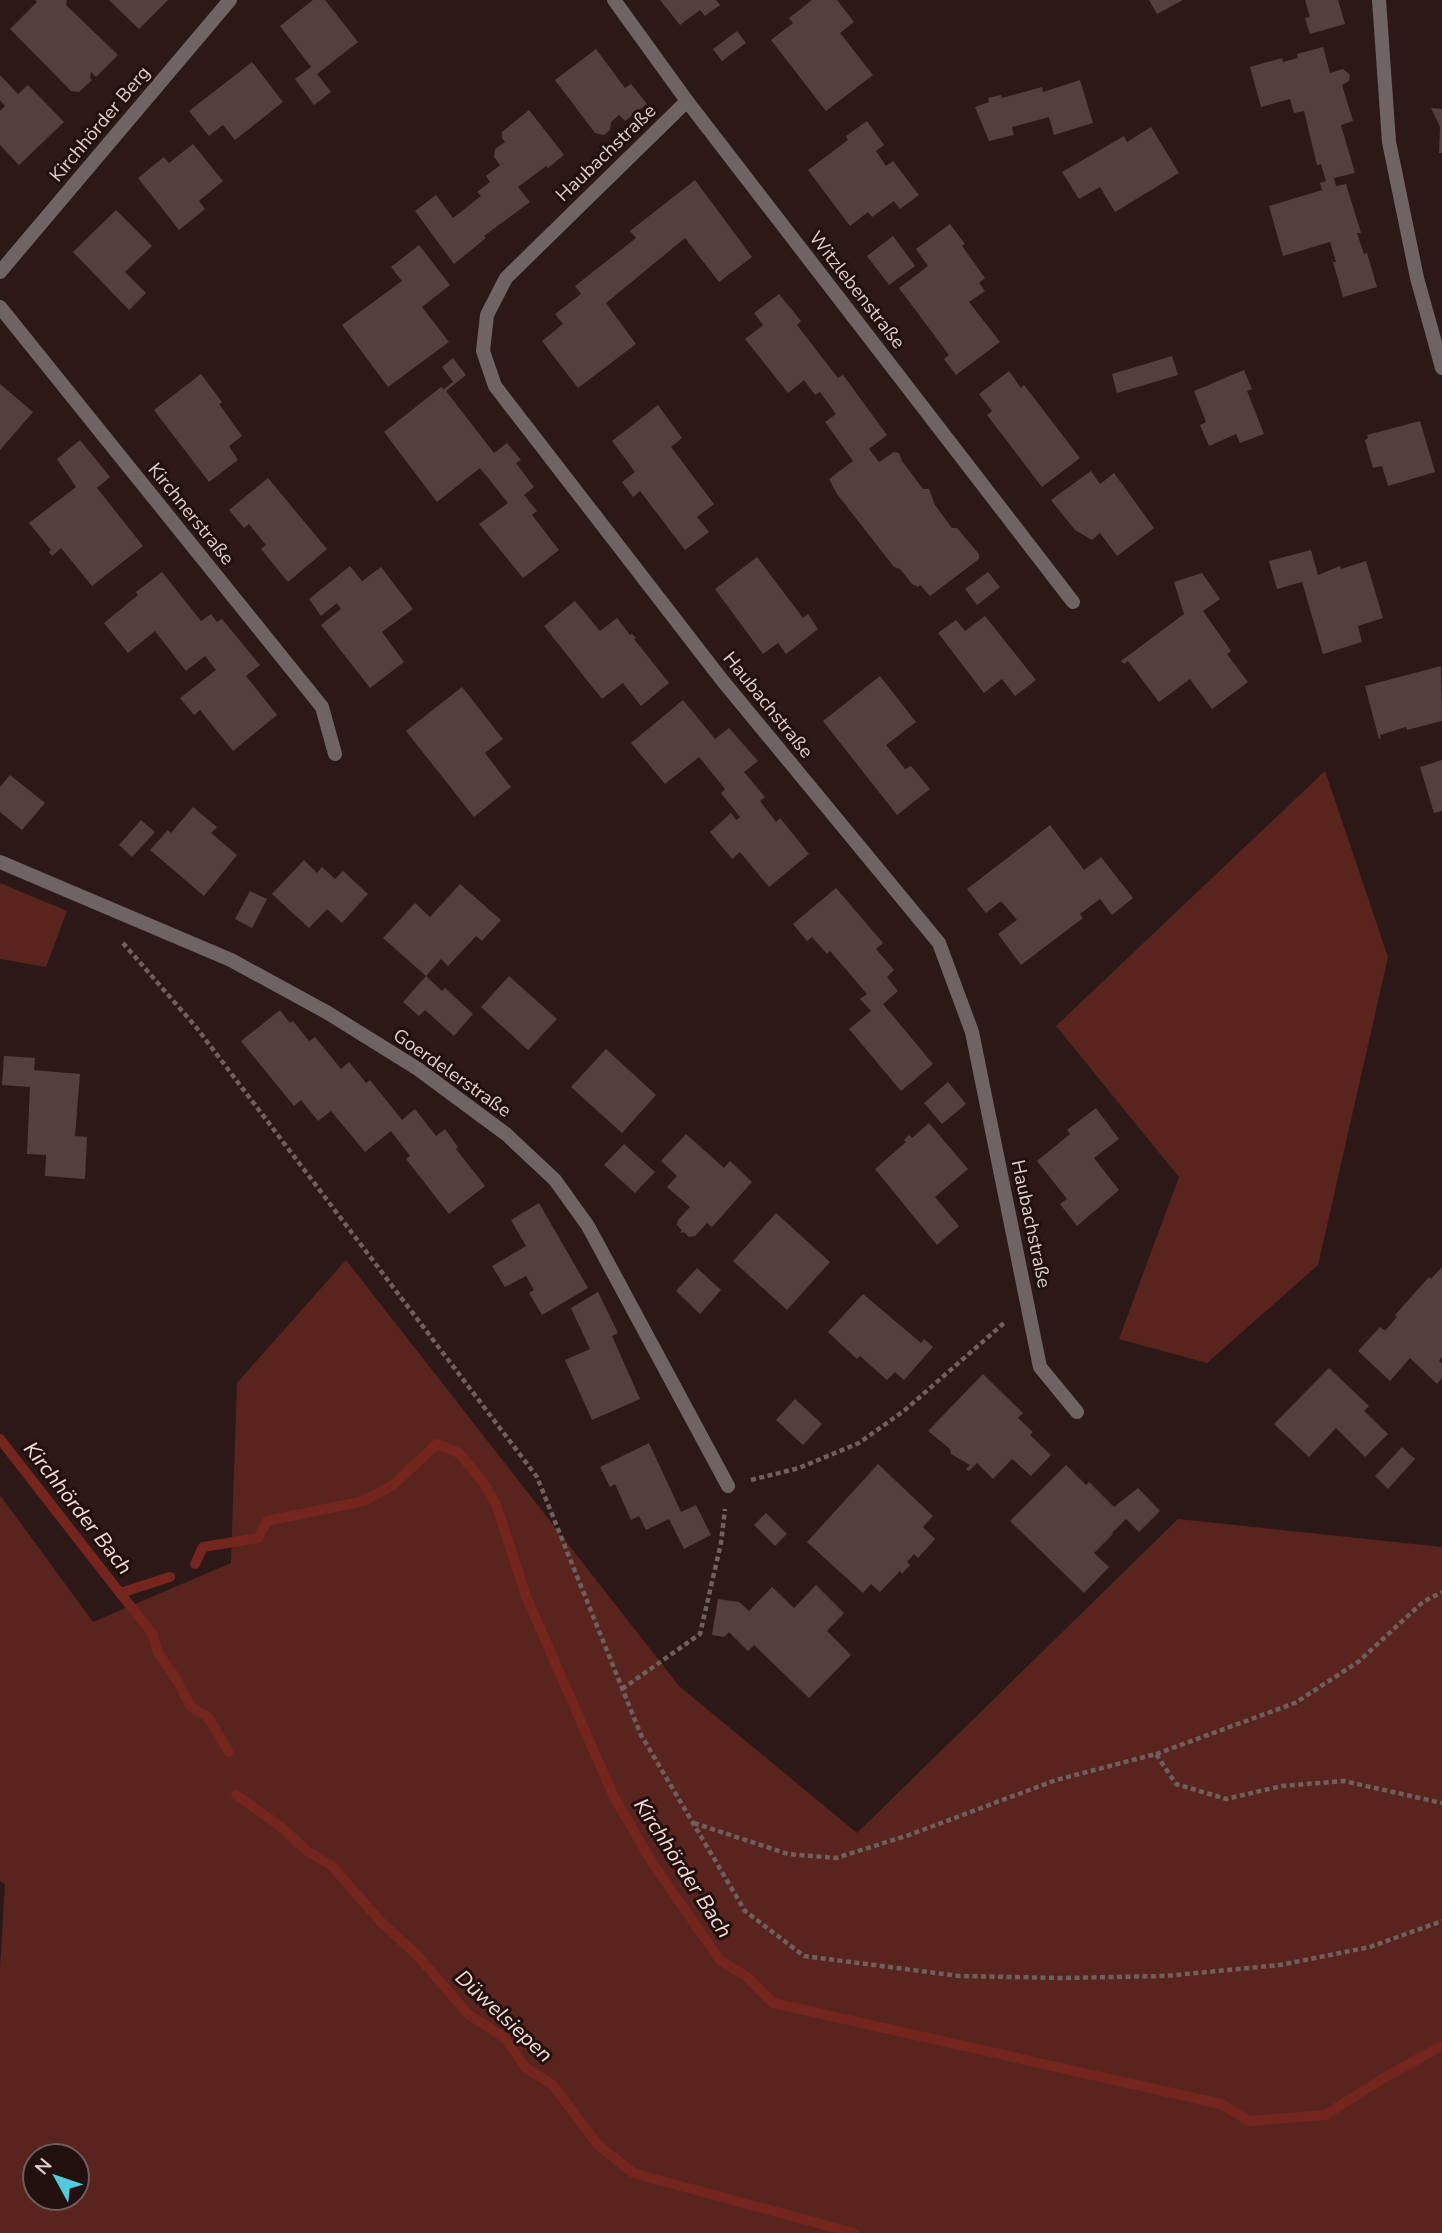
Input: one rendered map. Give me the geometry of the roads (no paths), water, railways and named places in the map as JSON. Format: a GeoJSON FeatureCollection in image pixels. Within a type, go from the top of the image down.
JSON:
{"type":"FeatureCollection","features":[{"type":"Feature","properties":{"kind":"street","name":"Kirchhörder Berg"},"geometry":{"type":"LineString","coordinates":[[0,272],[230,0]]}},
{"type":"Feature","properties":{"kind":"street","name":"Witzlebenstraße"},"geometry":{"type":"LineString","coordinates":[[614,0],[687,101],[1073,602]]}},
{"type":"Feature","properties":{"kind":"street"},"geometry":{"type":"LineString","coordinates":[[1379,0],[1389,142],[1417,278],[1442,368]]}},
{"type":"Feature","properties":{"kind":"street","name":"Haubachstraße"},"geometry":{"type":"LineString","coordinates":[[687,101],[506,278],[487,315],[483,351],[495,386],[722,680],[939,943],[972,1032],[1040,1367],[1077,1412]]}},
{"type":"Feature","properties":{"kind":"street","name":"Kirchnerstraße"},"geometry":{"type":"LineString","coordinates":[[0,307],[323,707],[335,754]]}},
{"type":"Feature","properties":{"kind":"street","name":"Goerdelerstraße"},"geometry":{"type":"LineString","coordinates":[[0,862],[231,960],[328,1013],[418,1069],[506,1134],[555,1181],[588,1226],[728,1486]]}},
{"type":"Feature","properties":{"kind":"waterway","name":"Kirchhörder Bach"},"geometry":{"type":"LineString","coordinates":[[0,1439],[120,1593],[170,1577]]}},
{"type":"Feature","properties":{"kind":"waterway","name":"Kirchhörder Bach"},"geometry":{"type":"LineString","coordinates":[[195,1564],[203,1547],[258,1538],[267,1521],[364,1501],[393,1485],[437,1444],[459,1453],[483,1482],[496,1504],[526,1596],[613,1795],[653,1864],[720,1960],[747,1977],[773,2003],[1221,2104],[1249,2121],[1325,2115],[1442,2046]]}},
{"type":"Feature","properties":{"kind":"waterway","name":"Düwelsiepen"},"geometry":{"type":"LineString","coordinates":[[120,1593],[152,1633],[158,1653],[191,1707],[208,1717],[229,1752]]}},
{"type":"Feature","properties":{"kind":"waterway","name":"Düwelsiepen"},"geometry":{"type":"LineString","coordinates":[[236,1795],[280,1826],[307,1851],[332,1866],[381,1922],[417,1955],[468,2014],[505,2038],[526,2068],[553,2085],[598,2145],[633,2173],[854,2233]]}}]}
